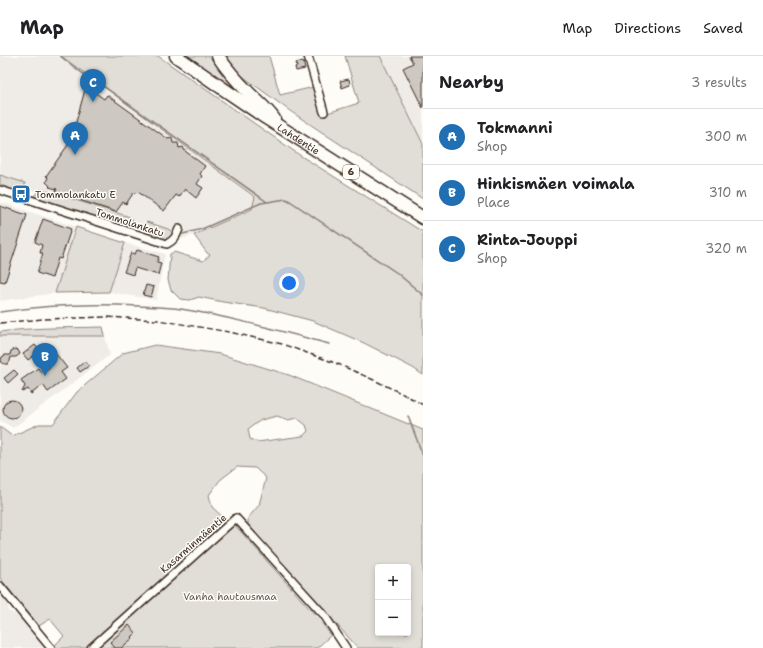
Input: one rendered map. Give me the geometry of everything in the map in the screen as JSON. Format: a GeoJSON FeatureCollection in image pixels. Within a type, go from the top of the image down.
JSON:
{"type":"FeatureCollection","features":[{"type":"Feature","properties":{"kind":"highway","name":"Lahdentie"},"geometry":{"type":"LineString","coordinates":[[176,56],[224,90],[423,218]]}},
{"type":"Feature","properties":{"kind":"highway"},"geometry":{"type":"LineString","coordinates":[[218,56],[231,74],[269,112],[279,126]]}},
{"type":"Feature","properties":{"kind":"street"},"geometry":{"type":"LineString","coordinates":[[308,56],[324,112]]}},
{"type":"Feature","properties":{"kind":"street","name":"Tommolankatu"},"geometry":{"type":"LineString","coordinates":[[0,190],[167,244],[176,238],[179,229]]}},
{"type":"Feature","properties":{"kind":"street","name":"Kasarminmäentie"},"geometry":{"type":"LineString","coordinates":[[91,648],[236,518],[324,616],[346,648]]}},
{"type":"Feature","properties":{"kind":"street"},"geometry":{"type":"LineString","coordinates":[[0,586],[51,648]]}},
{"type":"Feature","properties":{"kind":"shaded area"},"geometry":{"type":"Polygon","coordinates":[[[0,56],[58,56],[255,197],[252,209],[194,235],[176,241],[0,179],[0,56]]]}},
{"type":"Feature","properties":{"kind":"shaded area"},"geometry":{"type":"Polygon","coordinates":[[[380,56],[423,56],[423,144],[380,56]]]}},
{"type":"Feature","properties":{"kind":"shaded area"},"geometry":{"type":"Polygon","coordinates":[[[0,202],[76,227],[55,293],[0,301],[0,202]]]}},
{"type":"Feature","properties":{"kind":"shaded area"},"geometry":{"type":"Polygon","coordinates":[[[125,243],[165,254],[156,300],[109,292],[125,243]]]}},
{"type":"Feature","properties":{"kind":"shaded area"},"geometry":{"type":"Polygon","coordinates":[[[0,336],[105,336],[110,355],[13,428],[0,420],[0,336]]]}},
{"type":"Feature","properties":{"kind":"shaded area"},"geometry":{"type":"Polygon","coordinates":[[[0,592],[9,602],[8,611],[24,618],[47,648],[0,648],[0,592]]]}},
{"type":"Feature","properties":{"kind":"green space"},"geometry":{"type":"Polygon","coordinates":[[[61,56],[158,56],[301,156],[423,232],[423,375],[413,368],[364,343],[313,321],[264,308],[199,297],[190,300],[180,299],[171,290],[168,280],[170,254],[174,252],[203,261],[210,255],[194,235],[252,209],[255,197],[61,56]]]}},
{"type":"Feature","properties":{"kind":"green space"},"geometry":{"type":"Polygon","coordinates":[[[186,56],[213,56],[261,110],[186,56]]]}},
{"type":"Feature","properties":{"kind":"green space"},"geometry":{"type":"Polygon","coordinates":[[[224,56],[269,56],[280,95],[314,87],[321,115],[359,103],[345,56],[380,56],[423,144],[423,199],[290,111],[238,73],[224,56]]]}},
{"type":"Feature","properties":{"kind":"green space"},"geometry":{"type":"Polygon","coordinates":[[[0,175],[25,183],[23,189],[18,193],[0,186],[0,175]]]}},
{"type":"Feature","properties":{"kind":"green space"},"geometry":{"type":"Polygon","coordinates":[[[40,189],[130,217],[133,221],[126,227],[33,197],[40,189]]]}},
{"type":"Feature","properties":{"kind":"green space"},"geometry":{"type":"Polygon","coordinates":[[[147,222],[168,229],[171,231],[171,237],[164,240],[142,232],[141,228],[147,222]]]}},
{"type":"Feature","properties":{"kind":"green space"},"geometry":{"type":"Polygon","coordinates":[[[76,227],[125,243],[109,292],[55,293],[76,227]]]}},
{"type":"Feature","properties":{"kind":"green space"},"geometry":{"type":"Polygon","coordinates":[[[103,327],[105,336],[0,336],[0,332],[25,329],[103,327]]]}},
{"type":"Feature","properties":{"kind":"green space"},"geometry":{"type":"Polygon","coordinates":[[[155,345],[220,354],[289,375],[423,430],[423,648],[358,648],[248,526],[248,518],[259,505],[266,478],[255,468],[237,467],[220,480],[209,495],[212,507],[227,521],[87,648],[57,648],[55,645],[64,636],[50,619],[39,626],[0,578],[0,427],[12,436],[39,424],[53,424],[77,392],[123,353],[155,345]],[[277,416],[261,420],[248,429],[250,439],[257,442],[303,436],[308,431],[306,425],[297,418],[288,420],[277,416]]]}},
{"type":"Feature","properties":{"kind":"green space","name":"Vanha hautausmaa"},"geometry":{"type":"Polygon","coordinates":[[[234,524],[317,617],[331,635],[317,648],[94,648],[234,524]]]}},
{"type":"Feature","properties":{"kind":"building"},"geometry":{"type":"Polygon","coordinates":[[[409,56],[423,56],[423,108],[403,68],[413,63],[409,56]]]}},
{"type":"Feature","properties":{"kind":"building"},"geometry":{"type":"Polygon","coordinates":[[[303,61],[305,69],[296,71],[296,63],[303,61]]]}},
{"type":"Feature","properties":{"kind":"building"},"geometry":{"type":"Polygon","coordinates":[[[349,79],[350,85],[342,88],[340,81],[349,79]]]}},
{"type":"Feature","properties":{"kind":"building"},"geometry":{"type":"Polygon","coordinates":[[[86,86],[104,99],[107,95],[168,139],[172,138],[173,143],[178,143],[179,148],[183,147],[185,151],[205,166],[200,174],[202,176],[197,184],[203,188],[196,198],[185,189],[179,197],[176,195],[164,211],[138,192],[136,194],[134,192],[126,204],[123,202],[116,212],[55,192],[57,189],[49,187],[50,186],[46,182],[48,177],[46,176],[70,142],[68,140],[73,133],[86,86]]]}},
{"type":"Feature","properties":{"kind":"building"},"geometry":{"type":"Polygon","coordinates":[[[0,206],[27,215],[5,282],[0,281],[0,206]]]}},
{"type":"Feature","properties":{"kind":"building"},"geometry":{"type":"Polygon","coordinates":[[[43,219],[71,229],[61,259],[58,258],[52,278],[37,273],[43,253],[40,253],[42,245],[35,242],[43,219]]]}},
{"type":"Feature","properties":{"kind":"building"},"geometry":{"type":"Polygon","coordinates":[[[137,250],[159,257],[157,262],[161,263],[158,275],[135,268],[133,275],[124,272],[131,253],[135,254],[137,250]]]}},
{"type":"Feature","properties":{"kind":"building"},"geometry":{"type":"Polygon","coordinates":[[[146,285],[154,287],[151,297],[143,295],[146,285]]]}},
{"type":"Feature","properties":{"kind":"building"},"geometry":{"type":"Polygon","coordinates":[[[35,345],[40,351],[28,360],[23,354],[35,345]]]}},
{"type":"Feature","properties":{"kind":"building"},"geometry":{"type":"Polygon","coordinates":[[[15,349],[18,350],[20,354],[16,357],[11,357],[8,364],[2,363],[2,357],[5,355],[10,355],[11,351],[15,349]]]}},
{"type":"Feature","properties":{"kind":"building"},"geometry":{"type":"Polygon","coordinates":[[[56,354],[67,368],[61,372],[66,379],[48,392],[43,385],[31,394],[28,389],[22,392],[25,386],[21,380],[38,368],[42,373],[50,367],[49,365],[54,361],[51,358],[56,354]]]}},
{"type":"Feature","properties":{"kind":"building"},"geometry":{"type":"Polygon","coordinates":[[[85,361],[89,366],[80,372],[77,368],[85,361]]]}},
{"type":"Feature","properties":{"kind":"building"},"geometry":{"type":"Polygon","coordinates":[[[14,370],[18,374],[8,383],[4,378],[14,370]]]}},
{"type":"Feature","properties":{"kind":"building"},"geometry":{"type":"Polygon","coordinates":[[[8,400],[16,400],[21,405],[19,416],[16,418],[8,418],[3,413],[3,405],[8,400]]]}},
{"type":"Feature","properties":{"kind":"building"},"geometry":{"type":"Polygon","coordinates":[[[129,625],[136,633],[132,637],[133,638],[121,648],[115,648],[110,642],[129,625]]]}},
{"type":"Feature","properties":{"kind":"waterway"},"geometry":{"type":"LineString","coordinates":[[60,56],[91,80],[99,83],[267,202]]}},
{"type":"Feature","properties":{"kind":"waterway"},"geometry":{"type":"LineString","coordinates":[[183,234],[202,229],[261,203],[286,199],[397,273],[423,295]]}},
{"type":"Feature","properties":{"kind":"waterway"},"geometry":{"type":"LineString","coordinates":[[0,312],[52,306],[86,305],[176,308],[237,320],[329,344]]}},
{"type":"Feature","properties":{"kind":"waterway"},"geometry":{"type":"LineString","coordinates":[[408,416],[423,456]]}},
{"type":"Feature","properties":{"kind":"railway"},"geometry":{"type":"LineString","coordinates":[[0,323],[43,319],[107,317],[158,320],[229,332],[282,344],[338,364],[423,405]]}},
{"type":"Feature","properties":{"kind":"place","name":"Rinta-Jouppi"},"geometry":{"type":"Point","coordinates":[93,102]}},
{"type":"Feature","properties":{"kind":"place","name":"Tokmanni"},"geometry":{"type":"Point","coordinates":[75,155]}},
{"type":"Feature","properties":{"kind":"place","name":"Tommolankatu E"},"geometry":{"type":"Point","coordinates":[21,194]}},
{"type":"Feature","properties":{"kind":"place","name":"Hinkismäen voimala"},"geometry":{"type":"Point","coordinates":[45,376]}}]}
